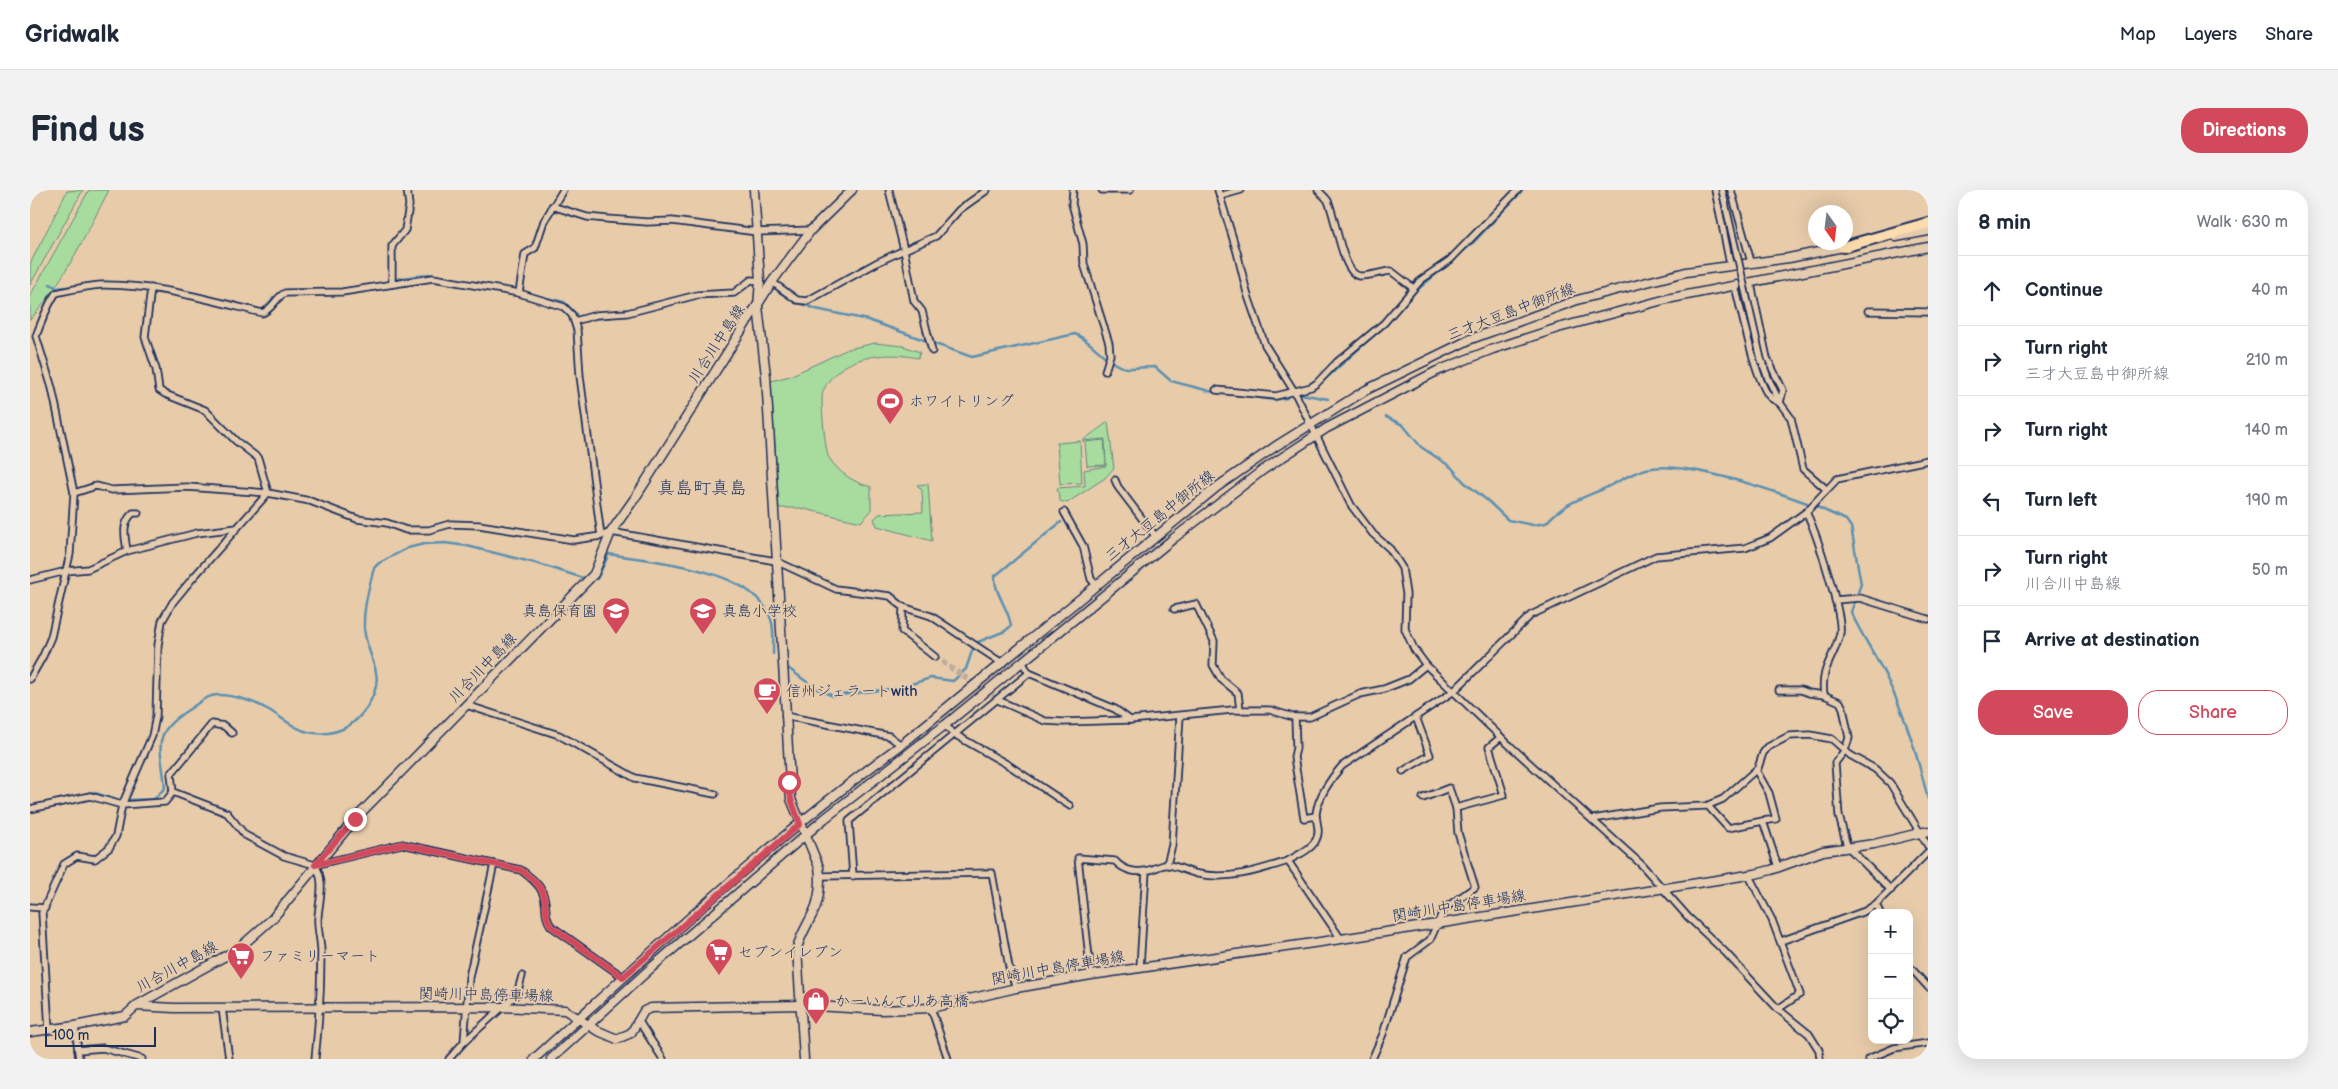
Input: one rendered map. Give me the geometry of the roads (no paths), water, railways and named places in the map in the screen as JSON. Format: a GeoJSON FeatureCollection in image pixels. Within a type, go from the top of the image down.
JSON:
{"type":"FeatureCollection","features":[{"type":"Feature","properties":{"kind":"highway"},"geometry":{"type":"LineString","coordinates":[[1853,244],[1928,223]]}},
{"type":"Feature","properties":{"kind":"main road"},"geometry":{"type":"LineString","coordinates":[[754,190],[760,281],[758,306],[766,376],[791,799],[819,867],[820,876],[815,910],[800,936],[797,948],[804,1059]]}},
{"type":"Feature","properties":{"kind":"main road","name":"川合川中島線"},"geometry":{"type":"LineString","coordinates":[[136,1006],[238,949],[272,919],[355,819],[594,574],[611,532],[637,495],[772,282],[811,230],[852,190]]}},
{"type":"Feature","properties":{"kind":"main road","name":"三才大豆島中御所線"},"geometry":{"type":"LineString","coordinates":[[1853,245],[1928,231]]}},
{"type":"Feature","properties":{"kind":"main road","name":"三才大豆島中御所線"},"geometry":{"type":"LineString","coordinates":[[551,1059],[651,968],[805,836],[945,725],[1174,538],[1263,470],[1316,436],[1397,391],[1438,371],[1494,349],[1612,313],[1928,247]]}},
{"type":"Feature","properties":{"kind":"main road","name":"三才大豆島中御所線"},"geometry":{"type":"LineString","coordinates":[[534,1059],[623,977],[853,780],[901,745],[1217,487],[1276,446],[1366,390],[1497,328],[1577,300],[1686,272],[1730,264],[1789,258],[1828,250]]}},
{"type":"Feature","properties":{"kind":"main road","name":"関崎川中島停車場線"},"geometry":{"type":"LineString","coordinates":[[136,1006],[222,1008],[500,1007],[565,1010],[596,1030],[617,1039],[631,1033],[644,1010],[651,1008],[800,1005],[882,1010],[931,1008],[1016,988],[1091,975],[1341,939],[1748,874],[1778,867],[1823,851],[1848,846],[1874,844],[1928,831]]}},
{"type":"Feature","properties":{"kind":"main road"},"geometry":{"type":"LineString","coordinates":[[30,1032],[75,1026],[125,1016],[136,1006]]}},
{"type":"Feature","properties":{"kind":"street"},"geometry":{"type":"LineString","coordinates":[[392,284],[392,246],[405,230],[409,205],[407,190]]}},
{"type":"Feature","properties":{"kind":"street"},"geometry":{"type":"LineString","coordinates":[[519,293],[525,254],[535,248],[552,206],[563,190]]}},
{"type":"Feature","properties":{"kind":"street"},"geometry":{"type":"LineString","coordinates":[[889,190],[914,301],[922,311],[931,347]]}},
{"type":"Feature","properties":{"kind":"street"},"geometry":{"type":"LineString","coordinates":[[772,282],[797,300],[807,302],[863,270],[936,236],[959,210],[987,190]]}},
{"type":"Feature","properties":{"kind":"street"},"geometry":{"type":"LineString","coordinates":[[1073,190],[1072,204],[1083,244],[1084,264],[1108,343],[1108,358],[1105,371]]}},
{"type":"Feature","properties":{"kind":"street"},"geometry":{"type":"LineString","coordinates":[[1102,190],[1130,190]]}},
{"type":"Feature","properties":{"kind":"street"},"geometry":{"type":"LineString","coordinates":[[1241,190],[1219,193],[1247,293],[1265,345],[1294,391],[1351,506],[1373,534],[1390,549],[1402,568],[1406,594],[1405,629],[1414,648],[1426,665],[1501,737],[1593,819],[1663,888],[1688,917],[1725,952],[1778,1009],[1809,1034],[1819,1050],[1820,1059]]}},
{"type":"Feature","properties":{"kind":"street"},"geometry":{"type":"LineString","coordinates":[[1318,190],[1327,200],[1336,222],[1345,263],[1352,273],[1360,276],[1391,271],[1413,288]]}},
{"type":"Feature","properties":{"kind":"street"},"geometry":{"type":"LineString","coordinates":[[1216,390],[1276,396],[1311,387],[1384,323],[1413,288],[1450,260],[1518,190]]}},
{"type":"Feature","properties":{"kind":"street"},"geometry":{"type":"LineString","coordinates":[[1715,190],[1730,264]]}},
{"type":"Feature","properties":{"kind":"street"},"geometry":{"type":"LineString","coordinates":[[1722,190],[1761,359],[1780,403],[1791,418],[1804,470],[1826,489]]}},
{"type":"Feature","properties":{"kind":"street"},"geometry":{"type":"LineString","coordinates":[[1731,190],[1752,262]]}},
{"type":"Feature","properties":{"kind":"street"},"geometry":{"type":"LineString","coordinates":[[552,206],[587,217],[647,222],[672,221],[757,232],[811,230]]}},
{"type":"Feature","properties":{"kind":"street"},"geometry":{"type":"LineString","coordinates":[[30,679],[51,637],[66,571],[74,493],[52,388],[36,336],[49,309],[50,300],[56,293],[100,285],[151,288],[190,295],[262,313],[269,310],[278,296],[285,292],[342,292],[433,278],[519,293],[564,306],[575,321],[580,376],[601,536]]}},
{"type":"Feature","properties":{"kind":"street"},"geometry":{"type":"LineString","coordinates":[[575,321],[596,315],[627,313],[697,295],[734,293],[751,280],[760,281]]}},
{"type":"Feature","properties":{"kind":"street"},"geometry":{"type":"LineString","coordinates":[[1751,284],[1768,358],[1783,390],[1780,403]]}},
{"type":"Feature","properties":{"kind":"street"},"geometry":{"type":"LineString","coordinates":[[1736,286],[1756,366],[1765,390],[1770,397],[1780,403]]}},
{"type":"Feature","properties":{"kind":"street"},"geometry":{"type":"LineString","coordinates":[[151,288],[144,337],[156,369],[159,390],[164,394],[205,410],[236,441],[258,458],[268,493]]}},
{"type":"Feature","properties":{"kind":"street"},"geometry":{"type":"LineString","coordinates":[[1868,311],[1928,312]]}},
{"type":"Feature","properties":{"kind":"street"},"geometry":{"type":"LineString","coordinates":[[1091,975],[1078,858],[1109,860],[1133,871],[1146,872],[1167,864],[1196,874],[1228,877],[1288,861],[1315,842],[1319,833],[1316,816],[1318,806],[1330,779],[1342,766],[1454,691],[1531,615],[1656,556],[1745,548],[1770,538],[1806,512],[1837,479],[1928,460]]}},
{"type":"Feature","properties":{"kind":"street"},"geometry":{"type":"LineString","coordinates":[[1115,480],[1156,537]]}},
{"type":"Feature","properties":{"kind":"street"},"geometry":{"type":"LineString","coordinates":[[74,493],[96,486],[112,490],[164,486],[268,493],[310,501],[357,519],[387,523],[406,530],[429,530],[450,524],[479,525],[574,540],[601,536],[611,532],[776,561],[836,589],[890,596],[903,607],[931,616],[1002,663]]}},
{"type":"Feature","properties":{"kind":"street"},"geometry":{"type":"LineString","coordinates":[[49,1030],[42,930],[42,913],[44,908],[64,864],[77,856],[95,859],[109,848],[116,836],[122,805],[152,736],[156,716],[158,645],[162,621],[178,596],[268,493]]}},
{"type":"Feature","properties":{"kind":"street"},"geometry":{"type":"LineString","coordinates":[[1064,512],[1083,546],[1091,579],[1096,585]]}},
{"type":"Feature","properties":{"kind":"street"},"geometry":{"type":"LineString","coordinates":[[1806,512],[1814,528],[1840,618],[1840,631],[1822,680],[1824,695]]}},
{"type":"Feature","properties":{"kind":"street"},"geometry":{"type":"LineString","coordinates":[[127,551],[124,531],[125,522],[133,513],[138,513]]}},
{"type":"Feature","properties":{"kind":"street"},"geometry":{"type":"LineString","coordinates":[[30,580],[66,571],[88,569],[127,551],[197,533],[238,528]]}},
{"type":"Feature","properties":{"kind":"street"},"geometry":{"type":"LineString","coordinates":[[1835,600],[1857,598],[1928,619]]}},
{"type":"Feature","properties":{"kind":"street"},"geometry":{"type":"LineString","coordinates":[[1174,609],[1196,604],[1214,641],[1213,665],[1221,679],[1238,693],[1240,710]]}},
{"type":"Feature","properties":{"kind":"street"},"geometry":{"type":"LineString","coordinates":[[903,607],[902,631],[935,657]]}},
{"type":"Feature","properties":{"kind":"street"},"geometry":{"type":"LineString","coordinates":[[1022,662],[1029,674],[1115,709],[1130,720]]}},
{"type":"Feature","properties":{"kind":"street"},"geometry":{"type":"LineString","coordinates":[[1000,701],[1045,721],[1130,720],[1240,710],[1270,710],[1295,717],[1310,717],[1360,694],[1384,689],[1409,679],[1426,665]]}},
{"type":"Feature","properties":{"kind":"street"},"geometry":{"type":"LineString","coordinates":[[853,876],[849,821],[1029,674]]}},
{"type":"Feature","properties":{"kind":"street"},"geometry":{"type":"LineString","coordinates":[[1779,690],[1801,690],[1824,695],[1840,702],[1849,738],[1845,750],[1835,763],[1839,816],[1848,846],[1891,890]]}},
{"type":"Feature","properties":{"kind":"street"},"geometry":{"type":"LineString","coordinates":[[466,705],[559,735],[635,778],[715,794]]}},
{"type":"Feature","properties":{"kind":"street"},"geometry":{"type":"LineString","coordinates":[[785,716],[889,736],[901,745]]}},
{"type":"Feature","properties":{"kind":"street"},"geometry":{"type":"LineString","coordinates":[[1167,864],[1172,845],[1180,716]]}},
{"type":"Feature","properties":{"kind":"street"},"geometry":{"type":"LineString","coordinates":[[1295,717],[1296,748],[1294,757],[1304,818],[1316,816]]}},
{"type":"Feature","properties":{"kind":"street"},"geometry":{"type":"LineString","coordinates":[[1403,771],[1430,755],[1416,717]]}},
{"type":"Feature","properties":{"kind":"street"},"geometry":{"type":"LineString","coordinates":[[30,809],[90,796],[122,805],[165,802],[172,792],[171,774],[212,724],[226,724],[232,732]]}},
{"type":"Feature","properties":{"kind":"street"},"geometry":{"type":"LineString","coordinates":[[945,725],[954,734],[1010,766],[1070,806]]}},
{"type":"Feature","properties":{"kind":"street"},"geometry":{"type":"LineString","coordinates":[[1593,819],[1660,808],[1708,806],[1723,799],[1756,770],[1768,747],[1789,736],[1810,735],[1832,738],[1845,750],[1875,769],[1890,783],[1919,834],[1928,846]]}},
{"type":"Feature","properties":{"kind":"street"},"geometry":{"type":"LineString","coordinates":[[1456,808],[1504,795],[1489,747],[1501,737]]}},
{"type":"Feature","properties":{"kind":"street"},"geometry":{"type":"LineString","coordinates":[[1708,806],[1728,828],[1776,818],[1769,793],[1756,770]]}},
{"type":"Feature","properties":{"kind":"street"},"geometry":{"type":"LineString","coordinates":[[1372,1059],[1383,1034],[1407,957],[1435,934],[1437,923],[1444,910],[1475,886],[1458,833],[1456,808],[1449,788],[1423,798]]}},
{"type":"Feature","properties":{"kind":"street"},"geometry":{"type":"LineString","coordinates":[[172,792],[227,813],[245,835],[284,856],[315,865],[402,844],[521,870],[532,878],[543,894],[546,918],[551,926],[623,977]]}},
{"type":"Feature","properties":{"kind":"street"},"geometry":{"type":"LineString","coordinates":[[1762,821],[1778,867]]}},
{"type":"Feature","properties":{"kind":"street"},"geometry":{"type":"LineString","coordinates":[[1781,941],[1865,911],[1891,890],[1928,852]]}},
{"type":"Feature","properties":{"kind":"street"},"geometry":{"type":"LineString","coordinates":[[1288,861],[1341,939]]}},
{"type":"Feature","properties":{"kind":"street"},"geometry":{"type":"LineString","coordinates":[[464,1042],[469,977],[494,864]]}},
{"type":"Feature","properties":{"kind":"street"},"geometry":{"type":"LineString","coordinates":[[315,865],[320,872],[321,895],[318,917],[321,946],[320,1008],[315,1059]]}},
{"type":"Feature","properties":{"kind":"street"},"geometry":{"type":"LineString","coordinates":[[1140,967],[1146,872]]}},
{"type":"Feature","properties":{"kind":"street"},"geometry":{"type":"LineString","coordinates":[[820,876],[992,873],[1009,967],[1016,988]]}},
{"type":"Feature","properties":{"kind":"street"},"geometry":{"type":"LineString","coordinates":[[1748,874],[1781,941],[1800,994],[1778,1009]]}},
{"type":"Feature","properties":{"kind":"street"},"geometry":{"type":"LineString","coordinates":[[1876,904],[1878,909]]}},
{"type":"Feature","properties":{"kind":"street"},"geometry":{"type":"LineString","coordinates":[[30,907],[44,908]]}},
{"type":"Feature","properties":{"kind":"street"},"geometry":{"type":"LineString","coordinates":[[1913,970],[1928,987]]}},
{"type":"Feature","properties":{"kind":"street"},"geometry":{"type":"LineString","coordinates":[[449,1059],[500,1007],[517,994],[522,976]]}},
{"type":"Feature","properties":{"kind":"street"},"geometry":{"type":"LineString","coordinates":[[222,1008],[229,1059]]}},
{"type":"Feature","properties":{"kind":"street"},"geometry":{"type":"LineString","coordinates":[[931,1008],[948,1059]]}},
{"type":"Feature","properties":{"kind":"street"},"geometry":{"type":"LineString","coordinates":[[638,1020],[663,1059]]}},
{"type":"Feature","properties":{"kind":"street"},"geometry":{"type":"LineString","coordinates":[[75,1026],[79,1059]]}},
{"type":"Feature","properties":{"kind":"street"},"geometry":{"type":"LineString","coordinates":[[1868,1059],[1894,1048],[1928,1043]]}},
{"type":"Feature","properties":{"kind":"street"},"geometry":{"type":"LineString","coordinates":[[78,1050],[103,1048],[142,1059]]}},
{"type":"Feature","properties":{"kind":"waterway"},"geometry":{"type":"LineString","coordinates":[[1322,382],[1384,326],[1416,291],[1473,243],[1523,190]]}},
{"type":"Feature","properties":{"kind":"waterway"},"geometry":{"type":"LineString","coordinates":[[396,279],[429,274],[436,276]]}},
{"type":"Feature","properties":{"kind":"waterway"},"geometry":{"type":"LineString","coordinates":[[50,284],[57,288],[75,286]]}},
{"type":"Feature","properties":{"kind":"waterway"},"geometry":{"type":"LineString","coordinates":[[287,290],[294,290]]}},
{"type":"Feature","properties":{"kind":"waterway"},"geometry":{"type":"LineString","coordinates":[[778,292],[790,298]]}},
{"type":"Feature","properties":{"kind":"waterway"},"geometry":{"type":"LineString","coordinates":[[694,298],[734,296],[737,294]]}},
{"type":"Feature","properties":{"kind":"waterway"},"geometry":{"type":"LineString","coordinates":[[538,296],[564,302],[576,314]]}},
{"type":"Feature","properties":{"kind":"waterway"},"geometry":{"type":"LineString","coordinates":[[269,305],[273,297]]}},
{"type":"Feature","properties":{"kind":"waterway"},"geometry":{"type":"LineString","coordinates":[[795,301],[816,309],[868,320],[972,357],[1075,334],[1082,337],[1113,363],[1120,366],[1127,368],[1155,367],[1171,381],[1217,393]]}},
{"type":"Feature","properties":{"kind":"waterway"},"geometry":{"type":"LineString","coordinates":[[591,319],[611,317]]}},
{"type":"Feature","properties":{"kind":"waterway"},"geometry":{"type":"LineString","coordinates":[[1230,394],[1274,400],[1287,398]]}},
{"type":"Feature","properties":{"kind":"waterway"},"geometry":{"type":"LineString","coordinates":[[1301,394],[1328,399]]}},
{"type":"Feature","properties":{"kind":"waterway"},"geometry":{"type":"LineString","coordinates":[[1386,417],[1403,425],[1421,447],[1451,467],[1464,482],[1508,520],[1533,525],[1546,523],[1558,512],[1578,500],[1638,472],[1659,467],[1678,468],[1725,477],[1807,503]]}},
{"type":"Feature","properties":{"kind":"waterway"},"geometry":{"type":"LineString","coordinates":[[1815,506],[1846,520],[1851,527],[1861,584],[1851,612],[1885,674],[1907,725],[1928,799]]}},
{"type":"Feature","properties":{"kind":"waterway"},"geometry":{"type":"LineString","coordinates":[[978,642],[1005,631],[1011,626],[1008,613],[995,583],[995,576],[1061,522]]}},
{"type":"Feature","properties":{"kind":"waterway"},"geometry":{"type":"LineString","coordinates":[[130,800],[154,799],[165,788],[161,752],[163,735],[176,719],[210,696],[224,695],[251,702],[308,732],[334,732],[355,720],[367,707],[376,686],[376,670],[364,627],[366,602],[374,568],[379,563],[408,548],[424,544],[445,543],[467,546],[539,564],[583,578]]}},
{"type":"Feature","properties":{"kind":"waterway"},"geometry":{"type":"LineString","coordinates":[[597,579],[609,554],[677,565],[727,579],[747,590],[763,605],[772,623],[773,654]]}},
{"type":"Feature","properties":{"kind":"waterway"},"geometry":{"type":"LineString","coordinates":[[788,668],[815,688],[833,696],[898,688],[931,678],[953,681],[966,669],[973,648]]}},
{"type":"Feature","properties":{"kind":"waterway"},"geometry":{"type":"LineString","coordinates":[[69,798],[92,792],[120,801]]}},
{"type":"Feature","properties":{"kind":"tunnel"},"geometry":{"type":"LineString","coordinates":[[935,657],[1000,701]]}},
{"type":"Feature","properties":{"kind":"place","name":"ホワイトリング"},"geometry":{"type":"Point","coordinates":[890,425]}},
{"type":"Feature","properties":{"kind":"place","name":"真島保育園"},"geometry":{"type":"Point","coordinates":[616,635]}},
{"type":"Feature","properties":{"kind":"place","name":"真島小学校"},"geometry":{"type":"Point","coordinates":[703,635]}},
{"type":"Feature","properties":{"kind":"place","name":"信州ジェラートwith"},"geometry":{"type":"Point","coordinates":[767,715]}},
{"type":"Feature","properties":{"kind":"place","name":"セブンイレブン"},"geometry":{"type":"Point","coordinates":[719,976]}},
{"type":"Feature","properties":{"kind":"place","name":"ファミリーマート"},"geometry":{"type":"Point","coordinates":[241,980]}},
{"type":"Feature","properties":{"kind":"place","name":"かーいんてりあ高橋"},"geometry":{"type":"Point","coordinates":[816,1025]}},
{"type":"Feature","properties":{"kind":"district","name":"真島町真島"},"geometry":{"type":"Point","coordinates":[702,488]}}]}
